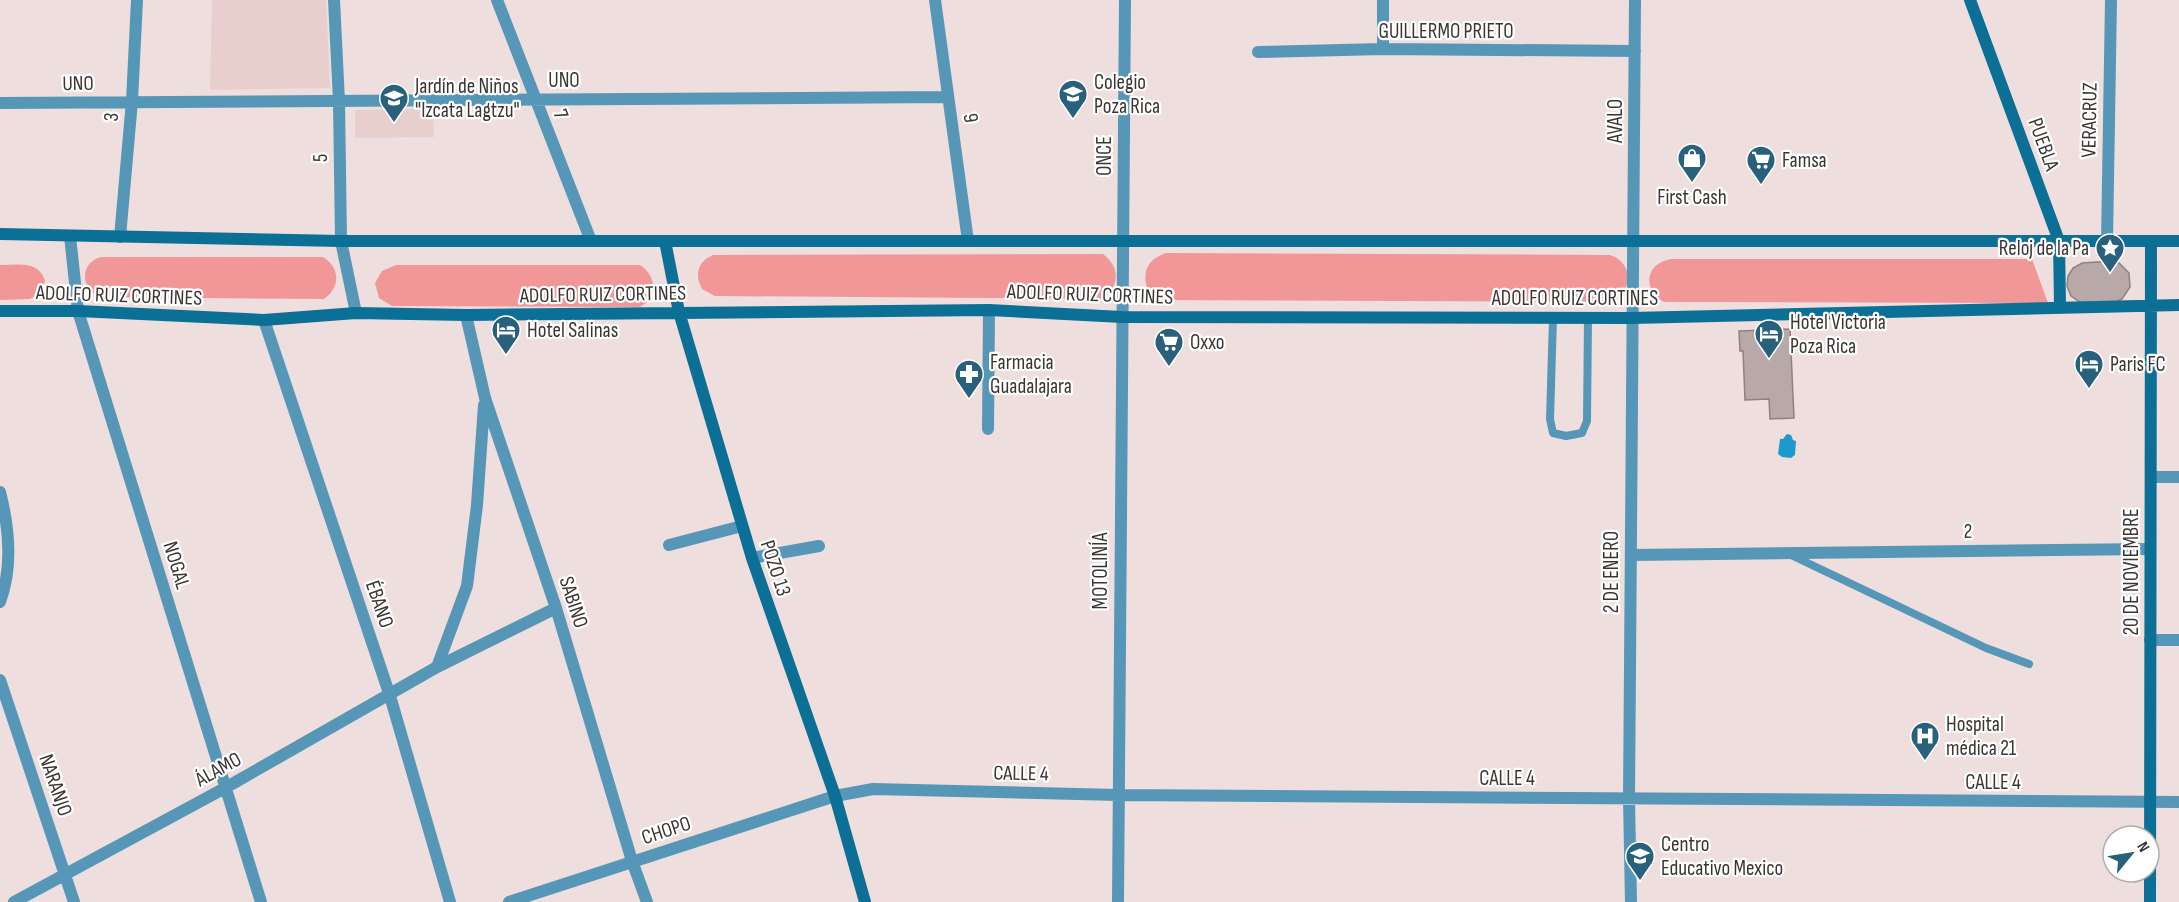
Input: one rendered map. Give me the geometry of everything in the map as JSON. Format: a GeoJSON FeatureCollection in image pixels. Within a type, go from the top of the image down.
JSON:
{"type":"FeatureCollection","features":[{"type":"Feature","properties":{"kind":"main road","name":"PUEBLA"},"geometry":{"type":"LineString","coordinates":[[1970,0],[2059,241],[2060,306]]}},
{"type":"Feature","properties":{"kind":"main road"},"geometry":{"type":"LineString","coordinates":[[0,234],[341,241],[2179,241]]}},
{"type":"Feature","properties":{"kind":"main road","name":"POZO 13"},"geometry":{"type":"LineString","coordinates":[[665,241],[679,312],[742,526],[835,796],[865,902]]}},
{"type":"Feature","properties":{"kind":"main road","name":"20 DE NOVIEMBRE"},"geometry":{"type":"LineString","coordinates":[[2150,902],[2151,242]]}},
{"type":"Feature","properties":{"kind":"main road","name":"ADOLFO RUIZ CORTINES"},"geometry":{"type":"LineString","coordinates":[[0,311],[78,311],[264,320],[356,313],[466,315],[989,310],[1122,317],[1632,318],[2060,306],[2179,305]]}},
{"type":"Feature","properties":{"kind":"street","name":"3"},"geometry":{"type":"LineString","coordinates":[[120,237],[132,101],[137,0]]}},
{"type":"Feature","properties":{"kind":"street","name":"5"},"geometry":{"type":"LineString","coordinates":[[334,0],[339,101],[341,241],[356,313]]}},
{"type":"Feature","properties":{"kind":"street","name":"7"},"geometry":{"type":"LineString","coordinates":[[497,0],[534,100],[591,241]]}},
{"type":"Feature","properties":{"kind":"street","name":"9"},"geometry":{"type":"LineString","coordinates":[[935,0],[969,240]]}},
{"type":"Feature","properties":{"kind":"street","name":"ONCE"},"geometry":{"type":"LineString","coordinates":[[1122,241],[1125,0]]}},
{"type":"Feature","properties":{"kind":"street"},"geometry":{"type":"LineString","coordinates":[[1383,0],[1383,49]]}},
{"type":"Feature","properties":{"kind":"street","name":"AVALO"},"geometry":{"type":"LineString","coordinates":[[1634,242],[1635,0]]}},
{"type":"Feature","properties":{"kind":"street","name":"VERACRUZ"},"geometry":{"type":"LineString","coordinates":[[2107,241],[2111,0]]}},
{"type":"Feature","properties":{"kind":"street","name":"GUILLERMO PRIETO"},"geometry":{"type":"LineString","coordinates":[[1258,52],[1383,49],[1635,51]]}},
{"type":"Feature","properties":{"kind":"street","name":"UNO"},"geometry":{"type":"LineString","coordinates":[[0,103],[948,97]]}},
{"type":"Feature","properties":{"kind":"street","name":"NOGAL"},"geometry":{"type":"LineString","coordinates":[[70,236],[78,311],[261,902]]}},
{"type":"Feature","properties":{"kind":"street","name":"MOTOLINÍA"},"geometry":{"type":"LineString","coordinates":[[1118,902],[1122,241]]}},
{"type":"Feature","properties":{"kind":"street","name":"2 DE ENERO"},"geometry":{"type":"LineString","coordinates":[[1631,902],[1629,799],[1634,242]]}},
{"type":"Feature","properties":{"kind":"street"},"geometry":{"type":"LineString","coordinates":[[988,429],[989,310]]}},
{"type":"Feature","properties":{"kind":"street","name":"SABINO"},"geometry":{"type":"LineString","coordinates":[[466,315],[485,398],[556,608],[646,902]]}},
{"type":"Feature","properties":{"kind":"street","name":"ÉBANO"},"geometry":{"type":"LineString","coordinates":[[264,320],[390,696],[450,902]]}},
{"type":"Feature","properties":{"kind":"street"},"geometry":{"type":"LineString","coordinates":[[437,667],[467,586],[477,505],[485,398]]}},
{"type":"Feature","properties":{"kind":"street"},"geometry":{"type":"LineString","coordinates":[[2151,477],[2179,477]]}},
{"type":"Feature","properties":{"kind":"street"},"geometry":{"type":"LineString","coordinates":[[0,492],[9,533],[5,588],[0,602]]}},
{"type":"Feature","properties":{"kind":"street"},"geometry":{"type":"LineString","coordinates":[[669,545],[742,526]]}},
{"type":"Feature","properties":{"kind":"street"},"geometry":{"type":"LineString","coordinates":[[752,558],[819,546]]}},
{"type":"Feature","properties":{"kind":"street","name":"2"},"geometry":{"type":"LineString","coordinates":[[1631,555],[2150,549]]}},
{"type":"Feature","properties":{"kind":"street","name":"ÁLAMO"},"geometry":{"type":"LineString","coordinates":[[14,902],[225,788],[390,696],[437,667],[556,608]]}},
{"type":"Feature","properties":{"kind":"street"},"geometry":{"type":"LineString","coordinates":[[2150,640],[2179,640]]}},
{"type":"Feature","properties":{"kind":"street","name":"NARANJO"},"geometry":{"type":"LineString","coordinates":[[0,680],[74,902]]}},
{"type":"Feature","properties":{"kind":"street","name":"CALLE 4"},"geometry":{"type":"LineString","coordinates":[[835,796],[873,789],[1118,795],[2179,802]]}},
{"type":"Feature","properties":{"kind":"street","name":"CHOPO"},"geometry":{"type":"LineString","coordinates":[[509,902],[835,796]]}},
{"type":"Feature","properties":{"kind":"lane"},"geometry":{"type":"LineString","coordinates":[[1553,318],[1550,419],[1553,433],[1566,436],[1582,433],[1587,421],[1588,318]]}},
{"type":"Feature","properties":{"kind":"lane","name":"2"},"geometry":{"type":"LineString","coordinates":[[1787,553],[1986,648],[2029,664]]}},
{"type":"Feature","properties":{"kind":"shaded area"},"geometry":{"type":"Polygon","coordinates":[[[212,0],[326,0],[330,88],[210,90],[212,0]]]}},
{"type":"Feature","properties":{"kind":"shaded area","name":"Jardín de Niños \"Izcata Lagtzu\""},"geometry":{"type":"Polygon","coordinates":[[[433,109],[434,137],[355,138],[355,110],[433,109]]]}},
{"type":"Feature","properties":{"kind":"shaded area"},"geometry":{"type":"Polygon","coordinates":[[[1166,253],[1610,255],[1623,264],[1628,277],[1624,291],[1612,302],[1161,300],[1148,290],[1145,277],[1151,263],[1166,253]]]}},
{"type":"Feature","properties":{"kind":"shaded area"},"geometry":{"type":"Polygon","coordinates":[[[1103,254],[1113,265],[1116,278],[1111,290],[1100,299],[715,296],[702,289],[698,279],[701,265],[713,255],[1103,254]]]}},
{"type":"Feature","properties":{"kind":"shaded area"},"geometry":{"type":"Polygon","coordinates":[[[101,257],[323,257],[333,267],[336,278],[333,289],[324,299],[99,297],[88,287],[85,276],[89,264],[101,257]]]}},
{"type":"Feature","properties":{"kind":"shaded area"},"geometry":{"type":"Polygon","coordinates":[[[1671,259],[2032,259],[2048,303],[1664,302],[1652,290],[1649,277],[1656,266],[1671,259]]]}},
{"type":"Feature","properties":{"kind":"shaded area"},"geometry":{"type":"Polygon","coordinates":[[[0,265],[27,265],[38,270],[45,281],[42,292],[30,299],[0,300],[0,265]]]}},
{"type":"Feature","properties":{"kind":"shaded area"},"geometry":{"type":"Polygon","coordinates":[[[396,265],[640,265],[650,275],[653,286],[650,298],[640,307],[392,306],[379,298],[375,283],[382,271],[396,265]]]}},
{"type":"Feature","properties":{"kind":"water"},"geometry":{"type":"Polygon","coordinates":[[[1787,434],[1796,441],[1795,455],[1791,458],[1778,454],[1780,439],[1787,434]]]}},
{"type":"Feature","properties":{"kind":"building"},"geometry":{"type":"Polygon","coordinates":[[[2112,261],[2119,263],[2129,273],[2130,287],[2122,299],[2116,302],[2081,303],[2071,296],[2067,286],[2068,276],[2073,268],[2082,263],[2112,261]]]}},
{"type":"Feature","properties":{"kind":"building"},"geometry":{"type":"Polygon","coordinates":[[[1790,329],[1794,418],[1770,419],[1769,399],[1745,400],[1743,351],[1740,351],[1739,331],[1790,329]]]}},
{"type":"Feature","properties":{"kind":"place","name":"Colegio Poza Rica"},"geometry":{"type":"Point","coordinates":[1073,120]}},
{"type":"Feature","properties":{"kind":"place","name":"Jardín de Niños \"Izcata Lagtzu\""},"geometry":{"type":"Point","coordinates":[394,124]}},
{"type":"Feature","properties":{"kind":"place","name":"First Cash"},"geometry":{"type":"Point","coordinates":[1692,184]}},
{"type":"Feature","properties":{"kind":"place","name":"Famsa"},"geometry":{"type":"Point","coordinates":[1761,186]}},
{"type":"Feature","properties":{"kind":"place","name":"Reloj de la Pa"},"geometry":{"type":"Point","coordinates":[2110,274]}},
{"type":"Feature","properties":{"kind":"place","name":"Hotel Salinas"},"geometry":{"type":"Point","coordinates":[506,356]}},
{"type":"Feature","properties":{"kind":"place","name":"Hotel Victoria Poza Rica"},"geometry":{"type":"Point","coordinates":[1769,360]}},
{"type":"Feature","properties":{"kind":"place","name":"Oxxo"},"geometry":{"type":"Point","coordinates":[1169,368]}},
{"type":"Feature","properties":{"kind":"place","name":"Paris FC"},"geometry":{"type":"Point","coordinates":[2089,390]}},
{"type":"Feature","properties":{"kind":"place","name":"Farmacia Guadalajara"},"geometry":{"type":"Point","coordinates":[969,400]}},
{"type":"Feature","properties":{"kind":"place","name":"Hospital médica 21"},"geometry":{"type":"Point","coordinates":[1925,762]}},
{"type":"Feature","properties":{"kind":"place","name":"Centro Educativo Mexico"},"geometry":{"type":"Point","coordinates":[1640,882]}}]}
